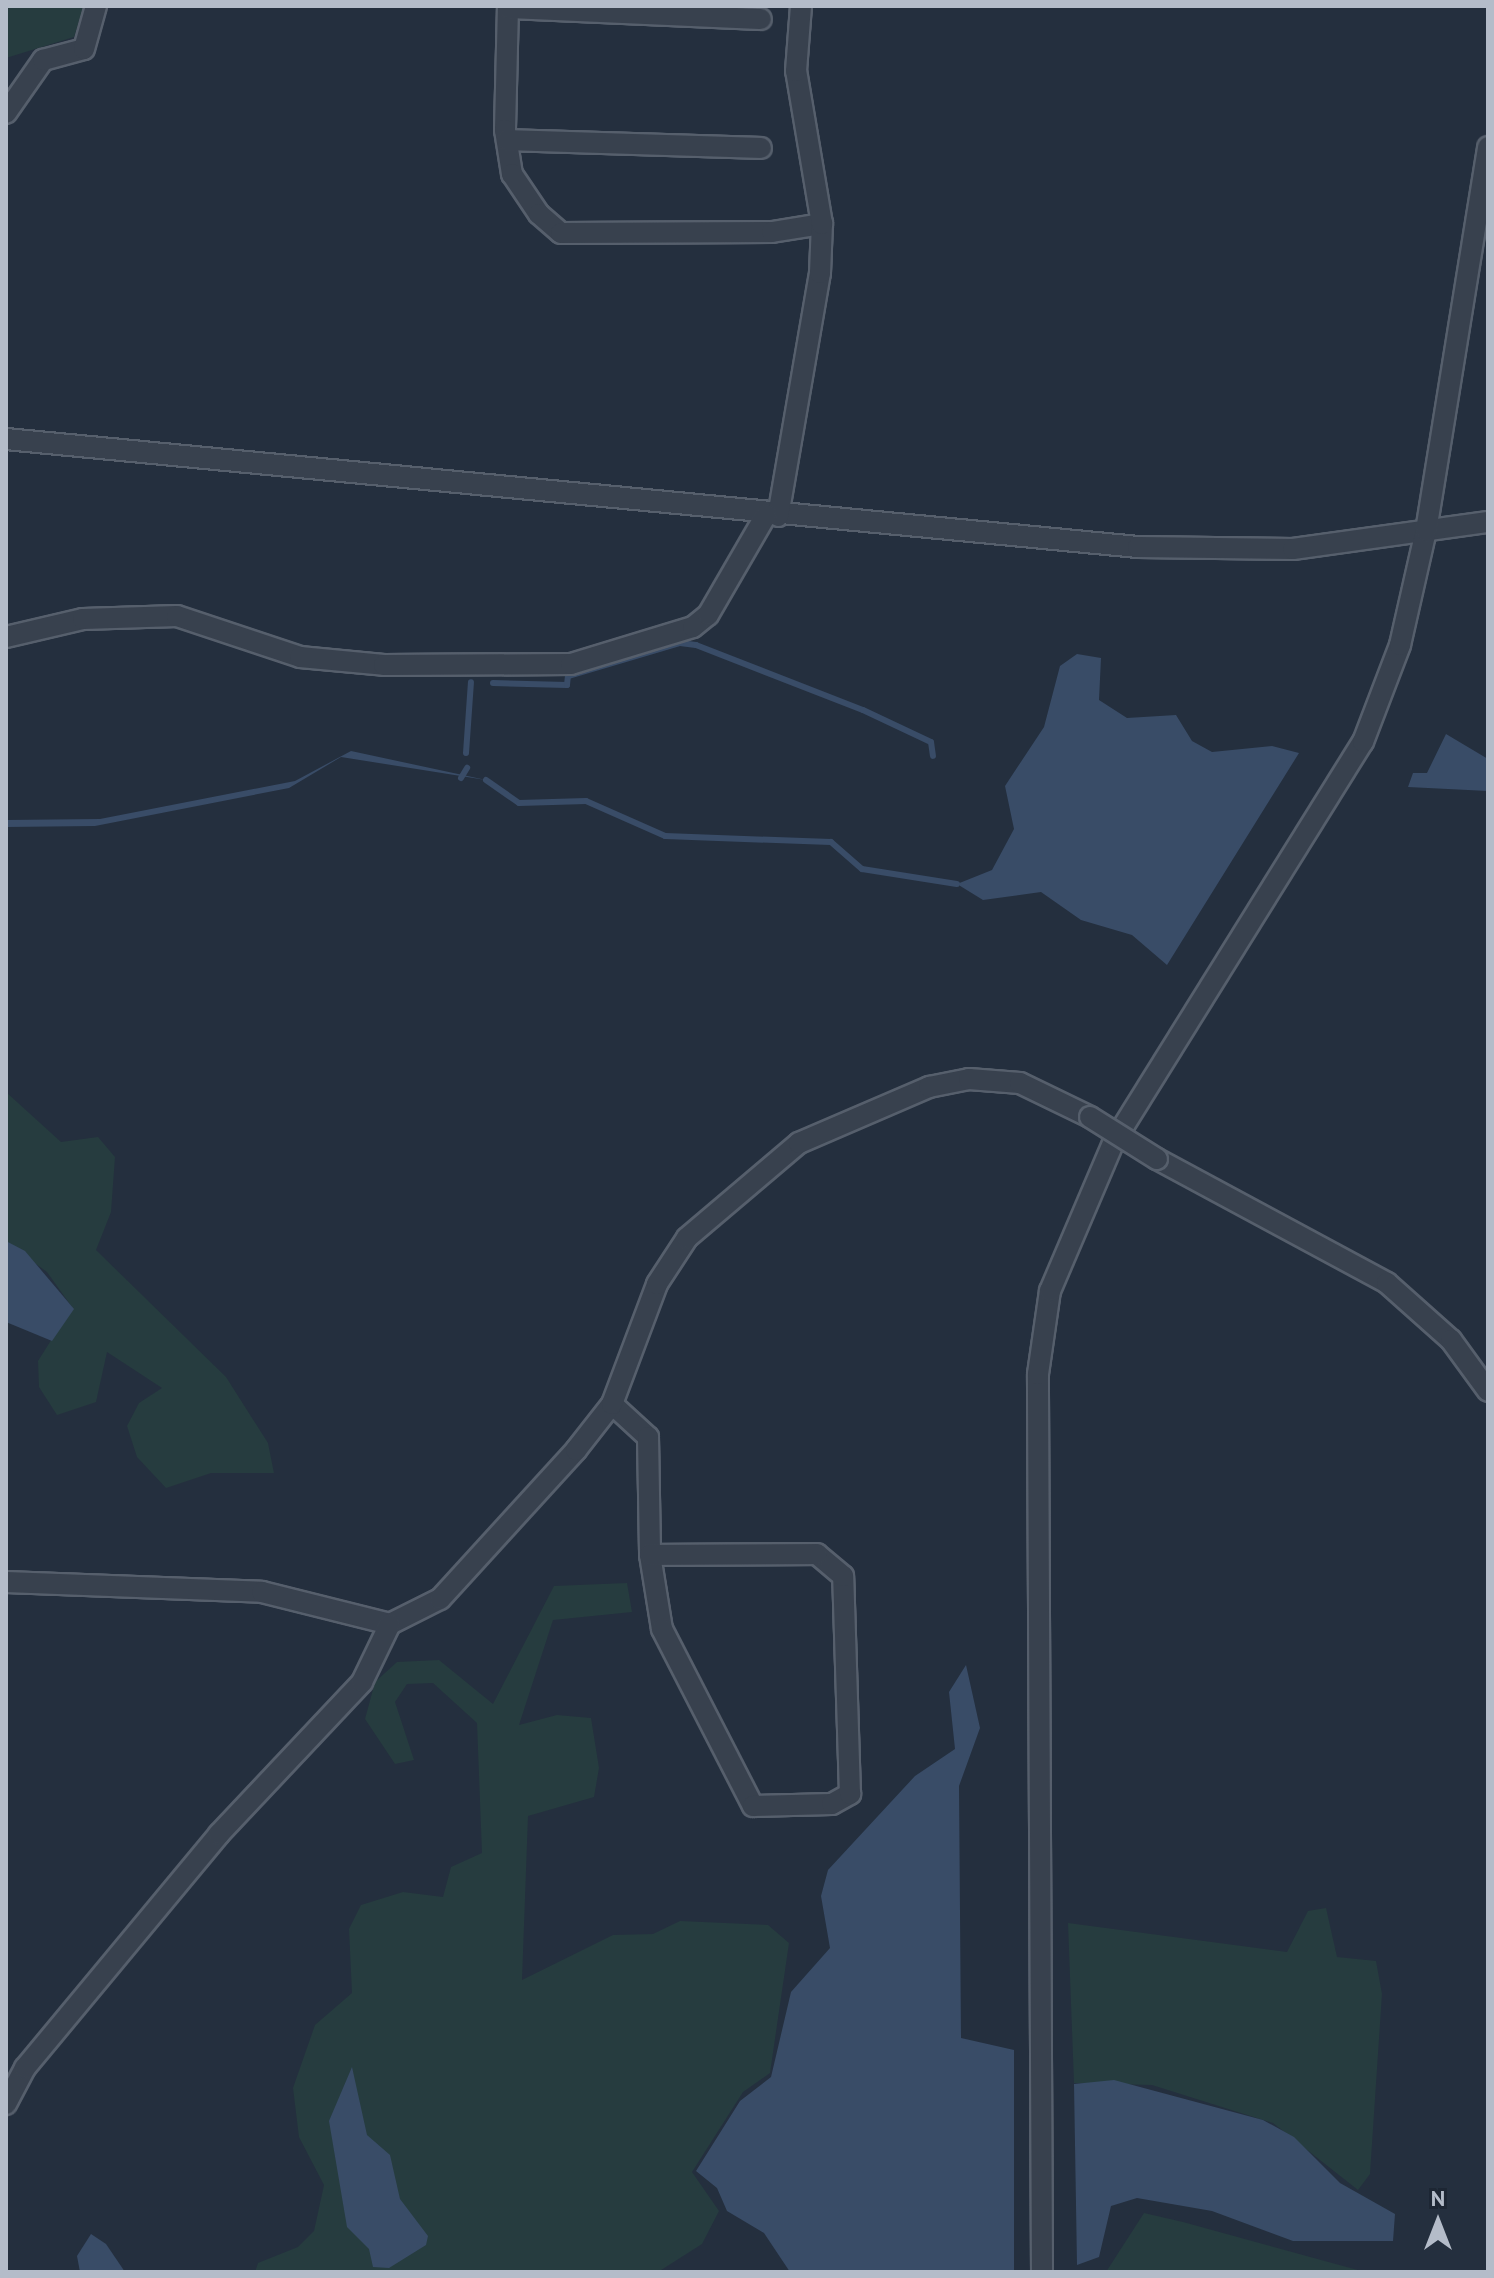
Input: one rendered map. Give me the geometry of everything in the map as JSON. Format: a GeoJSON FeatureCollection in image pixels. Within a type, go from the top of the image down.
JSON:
{"type":"FeatureCollection","features":[{"type":"Feature","properties":{"kind":"street"},"geometry":{"type":"LineString","coordinates":[[6,113],[43,60],[84,49],[96,6]]}},
{"type":"Feature","properties":{"kind":"street"},"geometry":{"type":"LineString","coordinates":[[6,637],[83,619],[177,616],[300,657],[384,665],[571,664],[708,615],[772,516],[822,224],[796,71],[801,6]]}},
{"type":"Feature","properties":{"kind":"street"},"geometry":{"type":"LineString","coordinates":[[761,19],[508,7],[507,140],[512,174],[561,233],[772,232],[822,224]]}},
{"type":"Feature","properties":{"kind":"street"},"geometry":{"type":"LineString","coordinates":[[507,140],[761,148]]}},
{"type":"Feature","properties":{"kind":"street"},"geometry":{"type":"LineString","coordinates":[[1042,2272],[1038,1374],[1050,1291],[1113,1143],[1363,742],[1400,645],[1426,531],[1488,147]]}},
{"type":"Feature","properties":{"kind":"street"},"geometry":{"type":"LineString","coordinates":[[6,439],[772,516],[1214,551],[1426,531],[1488,522]]}},
{"type":"Feature","properties":{"kind":"street"},"geometry":{"type":"LineString","coordinates":[[6,2104],[25,2068],[219,1834],[362,1682],[390,1624],[440,1599],[612,1404],[657,1284],[687,1238],[799,1143],[929,1087],[969,1079],[1020,1083],[1090,1117],[1157,1159],[1387,1283],[1451,1340],[1488,1391]]}},
{"type":"Feature","properties":{"kind":"street"},"geometry":{"type":"LineString","coordinates":[[612,1404],[648,1437],[650,1555],[662,1629],[753,1806],[832,1804],[850,1794],[843,1576],[817,1554],[650,1555]]}},
{"type":"Feature","properties":{"kind":"street"},"geometry":{"type":"LineString","coordinates":[[6,1582],[262,1592],[390,1624]]}},
{"type":"Feature","properties":{"kind":"green space"},"geometry":{"type":"Polygon","coordinates":[[[6,6],[84,6],[74,37],[6,58],[6,6]]]}},
{"type":"Feature","properties":{"kind":"green space"},"geometry":{"type":"Polygon","coordinates":[[[6,1092],[61,1142],[98,1137],[115,1157],[111,1212],[96,1250],[226,1377],[268,1443],[274,1473],[211,1473],[166,1488],[137,1457],[127,1426],[139,1403],[162,1388],[107,1352],[96,1402],[57,1415],[39,1387],[38,1361],[72,1307],[47,1272],[6,1242],[6,1092]]]}},
{"type":"Feature","properties":{"kind":"green space"},"geometry":{"type":"Polygon","coordinates":[[[627,1583],[632,1612],[553,1620],[519,1725],[557,1715],[591,1718],[599,1768],[594,1797],[528,1816],[522,1980],[613,1935],[653,1934],[680,1921],[768,1925],[789,1943],[770,2073],[743,2092],[692,2172],[719,2211],[702,2244],[658,2272],[255,2272],[258,2263],[298,2247],[314,2231],[324,2185],[299,2137],[293,2088],[315,2025],[352,1993],[349,1929],[361,1905],[403,1892],[443,1897],[451,1867],[482,1853],[477,1723],[433,1683],[407,1684],[395,1702],[414,1760],[395,1764],[365,1719],[375,1682],[397,1662],[439,1660],[493,1704],[554,1586],[627,1583]]]}},
{"type":"Feature","properties":{"kind":"green space"},"geometry":{"type":"Polygon","coordinates":[[[1326,1908],[1337,1957],[1376,1961],[1382,1994],[1370,2174],[1358,2190],[1273,2123],[1152,2085],[1074,2083],[1068,1923],[1287,1952],[1308,1911],[1326,1908]]]}},
{"type":"Feature","properties":{"kind":"green space"},"geometry":{"type":"Polygon","coordinates":[[[1144,2213],[1183,2222],[1365,2272],[1106,2272],[1144,2213]]]}},
{"type":"Feature","properties":{"kind":"water"},"geometry":{"type":"Polygon","coordinates":[[[1077,654],[1101,658],[1099,700],[1127,718],[1176,715],[1192,741],[1212,752],[1272,746],[1299,753],[1167,965],[1132,935],[1081,920],[1041,892],[983,900],[957,884],[992,870],[1014,829],[1005,786],[1044,727],[1060,666],[1077,654]]]}},
{"type":"Feature","properties":{"kind":"water"},"geometry":{"type":"Polygon","coordinates":[[[1446,734],[1488,759],[1488,791],[1408,787],[1413,773],[1427,773],[1446,734]]]}},
{"type":"Feature","properties":{"kind":"water"},"geometry":{"type":"Polygon","coordinates":[[[351,751],[486,780],[341,757],[289,788],[95,826],[6,827],[6,820],[100,819],[295,781],[351,751]]]}},
{"type":"Feature","properties":{"kind":"water"},"geometry":{"type":"Polygon","coordinates":[[[6,1241],[25,1251],[74,1309],[52,1341],[6,1322],[6,1241]]]}},
{"type":"Feature","properties":{"kind":"water"},"geometry":{"type":"Polygon","coordinates":[[[966,1665],[980,1728],[959,1786],[961,2038],[1014,2050],[1014,2272],[790,2272],[764,2233],[727,2211],[717,2188],[696,2171],[740,2101],[771,2077],[791,1992],[830,1948],[821,1896],[828,1870],[915,1776],[955,1749],[949,1692],[966,1665]]]}},
{"type":"Feature","properties":{"kind":"water"},"geometry":{"type":"Polygon","coordinates":[[[352,2067],[367,2135],[390,2155],[400,2199],[428,2236],[426,2245],[389,2268],[373,2267],[369,2249],[347,2227],[329,2121],[352,2067]]]}},
{"type":"Feature","properties":{"kind":"water"},"geometry":{"type":"Polygon","coordinates":[[[1114,2080],[1263,2120],[1294,2137],[1340,2183],[1395,2214],[1393,2241],[1293,2241],[1212,2211],[1137,2198],[1111,2206],[1099,2257],[1077,2265],[1074,2084],[1114,2080]]]}},
{"type":"Feature","properties":{"kind":"water"},"geometry":{"type":"Polygon","coordinates":[[[91,2234],[106,2244],[125,2272],[80,2272],[77,2256],[91,2234]]]}},
{"type":"Feature","properties":{"kind":"waterway"},"geometry":{"type":"LineString","coordinates":[[493,683],[567,685],[568,676],[680,643],[696,645],[863,710],[931,742],[933,756]]}},
{"type":"Feature","properties":{"kind":"waterway"},"geometry":{"type":"LineString","coordinates":[[466,753],[471,682]]}},
{"type":"Feature","properties":{"kind":"waterway"},"geometry":{"type":"LineString","coordinates":[[461,778],[467,768]]}},
{"type":"Feature","properties":{"kind":"waterway"},"geometry":{"type":"LineString","coordinates":[[486,780],[519,803],[586,801],[665,836],[831,842],[862,869],[957,884]]}}]}
